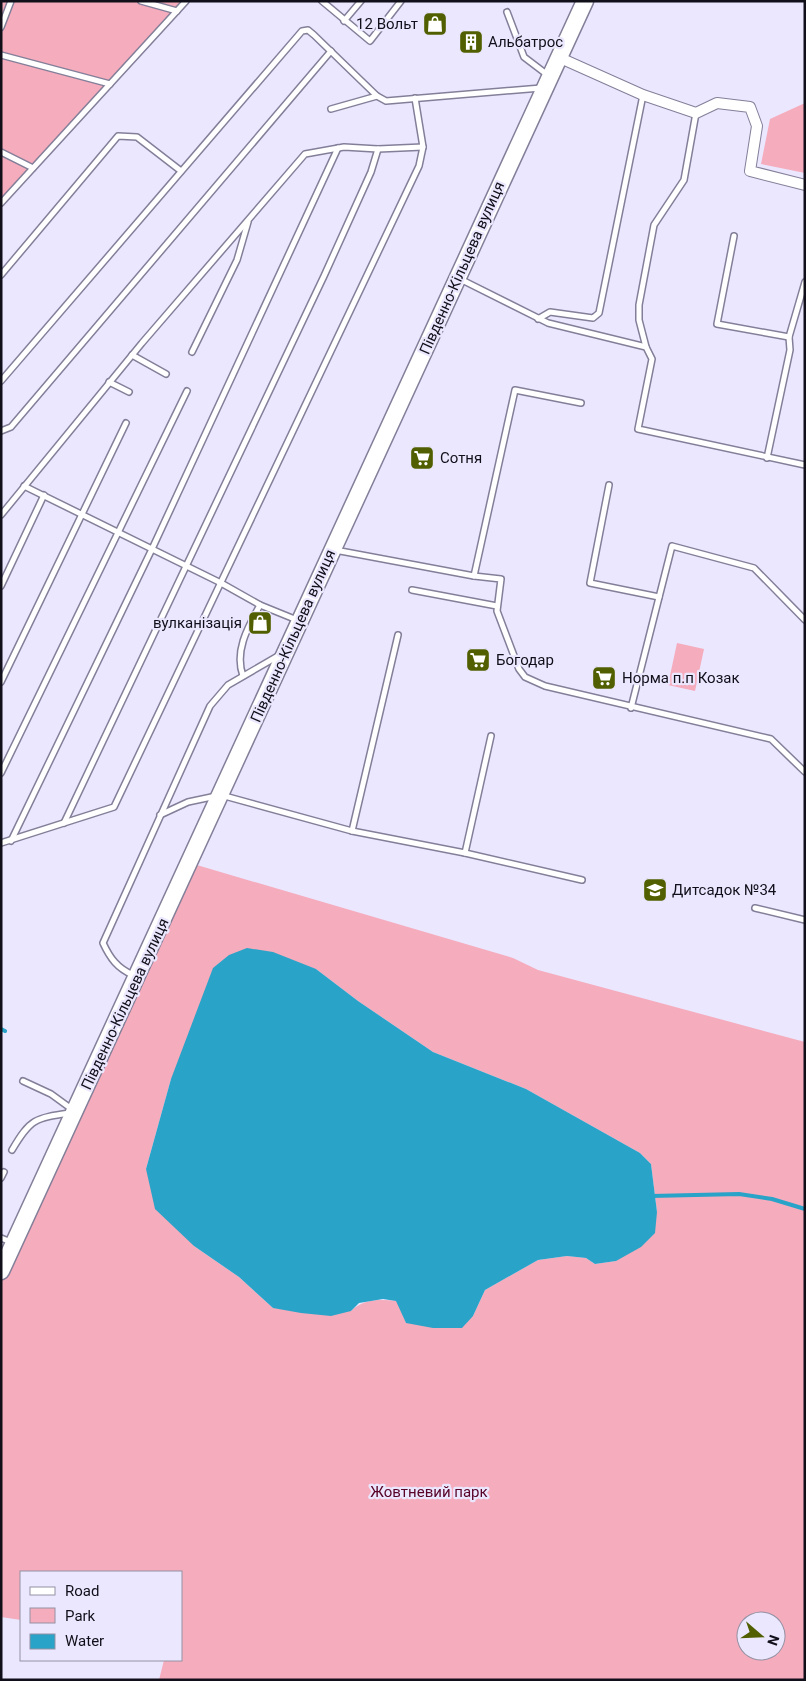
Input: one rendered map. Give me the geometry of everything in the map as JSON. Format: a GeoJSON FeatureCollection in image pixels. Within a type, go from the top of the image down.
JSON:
{"type":"FeatureCollection","features":[{"type":"Feature","properties":{"kind":"main road","name":"Південно-Кільцева вулиця"},"geometry":{"type":"LineString","coordinates":[[1,1271],[8,1240],[75,1112],[138,977],[220,794],[585,1]]}},
{"type":"Feature","properties":{"kind":"street"},"geometry":{"type":"LineString","coordinates":[[558,57],[643,94],[696,113],[717,103],[750,107],[757,126],[750,171],[805,186]]}},
{"type":"Feature","properties":{"kind":"lane"},"geometry":{"type":"LineString","coordinates":[[1,26],[11,1]]}},
{"type":"Feature","properties":{"kind":"lane"},"geometry":{"type":"LineString","coordinates":[[141,1],[177,12]]}},
{"type":"Feature","properties":{"kind":"lane"},"geometry":{"type":"LineString","coordinates":[[1,203],[186,1]]}},
{"type":"Feature","properties":{"kind":"lane"},"geometry":{"type":"LineString","coordinates":[[322,1],[370,41],[400,1]]}},
{"type":"Feature","properties":{"kind":"lane"},"geometry":{"type":"LineString","coordinates":[[344,21],[361,1]]}},
{"type":"Feature","properties":{"kind":"lane"},"geometry":{"type":"LineString","coordinates":[[508,12],[524,57],[547,82]]}},
{"type":"Feature","properties":{"kind":"lane"},"geometry":{"type":"LineString","coordinates":[[1,381],[302,30],[308,30],[378,96],[386,101],[547,82]]}},
{"type":"Feature","properties":{"kind":"lane"},"geometry":{"type":"LineString","coordinates":[[1,431],[12,427],[331,51]]}},
{"type":"Feature","properties":{"kind":"lane"},"geometry":{"type":"LineString","coordinates":[[1,54],[110,84]]}},
{"type":"Feature","properties":{"kind":"lane"},"geometry":{"type":"LineString","coordinates":[[538,319],[550,312],[593,318],[599,313],[643,94]]}},
{"type":"Feature","properties":{"kind":"lane"},"geometry":{"type":"LineString","coordinates":[[331,109],[378,96]]}},
{"type":"Feature","properties":{"kind":"lane"},"geometry":{"type":"LineString","coordinates":[[1,843],[114,807],[419,166],[423,146],[415,98]]}},
{"type":"Feature","properties":{"kind":"lane"},"geometry":{"type":"LineString","coordinates":[[696,113],[684,180],[654,225],[639,305],[639,320],[646,347],[652,359],[638,429],[805,465]]}},
{"type":"Feature","properties":{"kind":"lane"},"geometry":{"type":"LineString","coordinates":[[1,276],[118,136],[137,137],[181,171]]}},
{"type":"Feature","properties":{"kind":"lane"},"geometry":{"type":"LineString","coordinates":[[1,515],[109,382],[305,154],[338,148],[378,150],[423,146]]}},
{"type":"Feature","properties":{"kind":"lane"},"geometry":{"type":"LineString","coordinates":[[11,841],[152,549],[338,148]]}},
{"type":"Feature","properties":{"kind":"lane"},"geometry":{"type":"LineString","coordinates":[[64,823],[188,567],[324,276],[371,172],[378,150]]}},
{"type":"Feature","properties":{"kind":"lane"},"geometry":{"type":"LineString","coordinates":[[1,152],[33,168]]}},
{"type":"Feature","properties":{"kind":"lane"},"geometry":{"type":"LineString","coordinates":[[192,352],[237,260],[249,218]]}},
{"type":"Feature","properties":{"kind":"lane"},"geometry":{"type":"LineString","coordinates":[[734,236],[717,324],[790,337]]}},
{"type":"Feature","properties":{"kind":"lane"},"geometry":{"type":"LineString","coordinates":[[457,278],[538,319],[646,347]]}},
{"type":"Feature","properties":{"kind":"lane"},"geometry":{"type":"LineString","coordinates":[[767,458],[790,350],[790,337],[805,282]]}},
{"type":"Feature","properties":{"kind":"lane"},"geometry":{"type":"LineString","coordinates":[[132,355],[166,374]]}},
{"type":"Feature","properties":{"kind":"lane"},"geometry":{"type":"LineString","coordinates":[[109,382],[129,392]]}},
{"type":"Feature","properties":{"kind":"lane"},"geometry":{"type":"LineString","coordinates":[[474,576],[515,390],[581,403]]}},
{"type":"Feature","properties":{"kind":"lane"},"geometry":{"type":"LineString","coordinates":[[1,773],[120,533],[187,391]]}},
{"type":"Feature","properties":{"kind":"lane"},"geometry":{"type":"LineString","coordinates":[[1,682],[126,424]]}},
{"type":"Feature","properties":{"kind":"lane"},"geometry":{"type":"LineString","coordinates":[[609,485],[590,584],[659,597]]}},
{"type":"Feature","properties":{"kind":"lane"},"geometry":{"type":"LineString","coordinates":[[24,486],[221,583],[260,605],[300,621]]}},
{"type":"Feature","properties":{"kind":"lane"},"geometry":{"type":"LineString","coordinates":[[1,586],[44,495]]}},
{"type":"Feature","properties":{"kind":"lane"},"geometry":{"type":"LineString","coordinates":[[631,708],[672,546],[754,568],[805,620]]}},
{"type":"Feature","properties":{"kind":"lane"},"geometry":{"type":"LineString","coordinates":[[332,550],[474,576],[501,578],[497,606],[518,670],[525,677],[545,686],[631,708],[771,739],[805,772]]}},
{"type":"Feature","properties":{"kind":"lane"},"geometry":{"type":"LineString","coordinates":[[412,590],[497,606]]}},
{"type":"Feature","properties":{"kind":"lane"},"geometry":{"type":"LineString","coordinates":[[243,676],[240,666],[240,652],[260,605]]}},
{"type":"Feature","properties":{"kind":"lane"},"geometry":{"type":"LineString","coordinates":[[352,831],[398,635]]}},
{"type":"Feature","properties":{"kind":"lane"},"geometry":{"type":"LineString","coordinates":[[138,977],[123,970],[111,959],[103,943],[160,815],[210,706],[228,685],[287,651]]}},
{"type":"Feature","properties":{"kind":"lane"},"geometry":{"type":"LineString","coordinates":[[465,852],[491,736]]}},
{"type":"Feature","properties":{"kind":"lane"},"geometry":{"type":"LineString","coordinates":[[160,815],[188,802],[220,794],[352,831],[465,852],[582,880]]}},
{"type":"Feature","properties":{"kind":"lane"},"geometry":{"type":"LineString","coordinates":[[755,908],[805,920]]}},
{"type":"Feature","properties":{"kind":"lane"},"geometry":{"type":"LineString","coordinates":[[23,1081],[51,1094],[75,1112]]}},
{"type":"Feature","properties":{"kind":"lane"},"geometry":{"type":"LineString","coordinates":[[12,1150],[26,1127],[42,1117],[75,1112]]}},
{"type":"Feature","properties":{"kind":"lane"},"geometry":{"type":"LineString","coordinates":[[1,1178],[4,1172]]}},
{"type":"Feature","properties":{"kind":"green space"},"geometry":{"type":"Polygon","coordinates":[[[1,1],[182,1],[1,204],[1,1]]]}},
{"type":"Feature","properties":{"kind":"green space"},"geometry":{"type":"Polygon","coordinates":[[[805,103],[805,173],[761,164],[770,119],[805,103]]]}},
{"type":"Feature","properties":{"kind":"green space"},"geometry":{"type":"Polygon","coordinates":[[[677,643],[704,649],[695,691],[668,685],[677,643]]]}},
{"type":"Feature","properties":{"kind":"green space","name":"Жовтневий парк"},"geometry":{"type":"Polygon","coordinates":[[[190,863],[513,958],[538,970],[805,1042],[805,1680],[159,1680],[164,1661],[182,1661],[182,1571],[20,1571],[20,1620],[1,1617],[1,1272],[190,863]],[[316,969],[171,1079],[146,1169],[194,1246],[239,1277],[273,1308],[351,1311],[366,1302],[384,1300],[397,1301],[406,1323],[473,1316],[485,1290],[538,1260],[567,1256],[586,1258],[595,1264],[616,1261],[657,1212],[651,1164],[640,1153],[526,1089],[433,1052],[358,1001],[316,969]]]}},
{"type":"Feature","properties":{"kind":"water"},"geometry":{"type":"Polygon","coordinates":[[[247,948],[273,952],[316,969],[358,1001],[433,1052],[526,1089],[640,1153],[651,1164],[657,1212],[655,1233],[641,1247],[616,1261],[595,1264],[586,1258],[567,1256],[538,1260],[485,1290],[473,1316],[462,1328],[433,1328],[406,1323],[396,1301],[383,1299],[359,1303],[351,1311],[331,1316],[273,1308],[239,1277],[194,1246],[155,1209],[146,1169],[171,1079],[213,968],[229,955],[247,948]]]}},
{"type":"Feature","properties":{"kind":"waterway"},"geometry":{"type":"LineString","coordinates":[[1,1029],[5,1031]]}},
{"type":"Feature","properties":{"kind":"waterway"},"geometry":{"type":"LineString","coordinates":[[651,1196],[739,1194],[772,1199],[805,1209]]}},
{"type":"Feature","properties":{"kind":"place","name":"12 Вольт"},"geometry":{"type":"Point","coordinates":[435,24]}},
{"type":"Feature","properties":{"kind":"place","name":"Альбатрос"},"geometry":{"type":"Point","coordinates":[471,42]}},
{"type":"Feature","properties":{"kind":"place","name":"Сотня"},"geometry":{"type":"Point","coordinates":[422,458]}},
{"type":"Feature","properties":{"kind":"place","name":"вулканізація"},"geometry":{"type":"Point","coordinates":[260,623]}},
{"type":"Feature","properties":{"kind":"place","name":"Богодар"},"geometry":{"type":"Point","coordinates":[478,660]}},
{"type":"Feature","properties":{"kind":"place","name":"Норма п.п Козак"},"geometry":{"type":"Point","coordinates":[604,678]}},
{"type":"Feature","properties":{"kind":"place","name":"Дитсадок №34"},"geometry":{"type":"Point","coordinates":[655,890]}}]}
